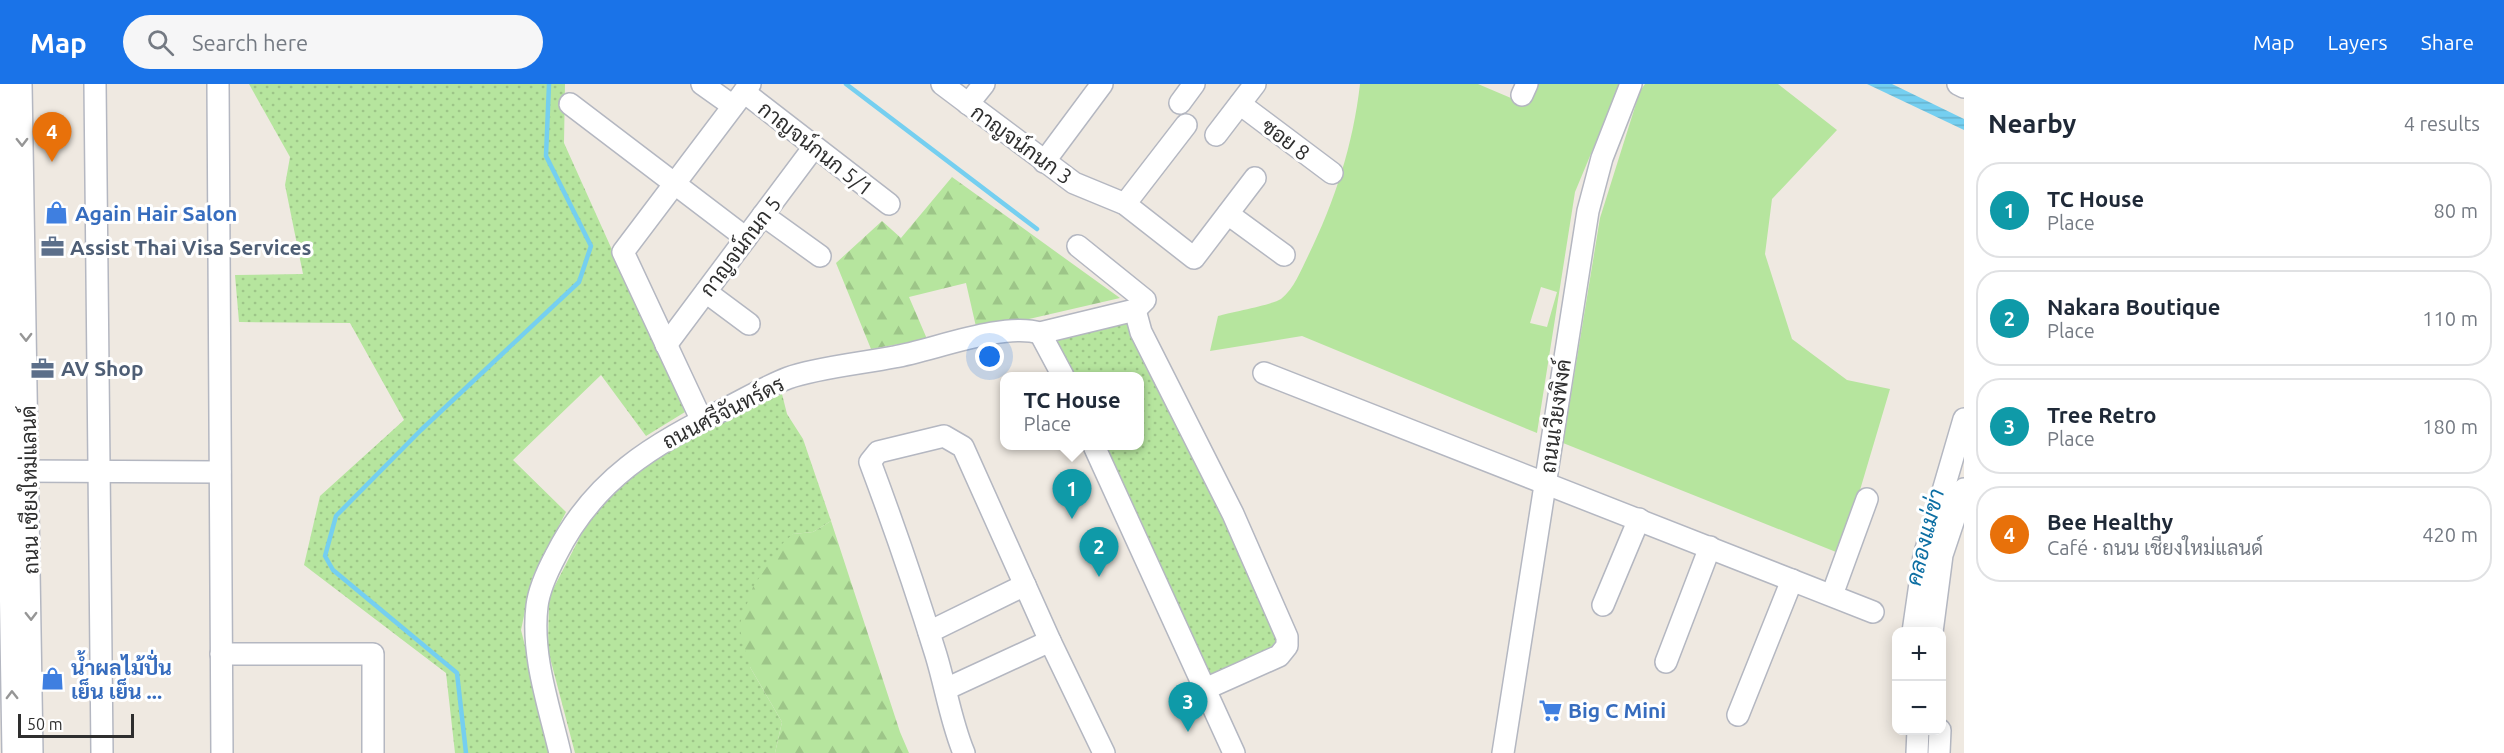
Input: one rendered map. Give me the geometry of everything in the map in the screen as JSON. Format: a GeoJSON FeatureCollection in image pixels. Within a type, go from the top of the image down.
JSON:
{"type":"FeatureCollection","features":[{"type":"Feature","properties":{"kind":"street","name":"ถนน เชียงใหม่แลนด์"},"geometry":{"type":"LineString","coordinates":[[2,84],[4,470],[13,753]]}},
{"type":"Feature","properties":{"kind":"street","name":"ถนน เชียงใหม่แลนด์"},"geometry":{"type":"LineString","coordinates":[[21,84],[32,753]]}},
{"type":"Feature","properties":{"kind":"street"},"geometry":{"type":"LineString","coordinates":[[94,84],[102,753]]}},
{"type":"Feature","properties":{"kind":"street"},"geometry":{"type":"LineString","coordinates":[[218,84],[222,753]]}},
{"type":"Feature","properties":{"kind":"street","name":"กาญจน์กนก 5/1"},"geometry":{"type":"LineString","coordinates":[[702,84],[742,94],[889,204]]}},
{"type":"Feature","properties":{"kind":"street","name":"กาญจน์กนก 3"},"geometry":{"type":"LineString","coordinates":[[942,84],[1074,183],[1125,204],[1194,258],[1228,214]]}},
{"type":"Feature","properties":{"kind":"street"},"geometry":{"type":"LineString","coordinates":[[968,104],[984,84]]}},
{"type":"Feature","properties":{"kind":"street"},"geometry":{"type":"LineString","coordinates":[[1044,162],[1102,84]]}},
{"type":"Feature","properties":{"kind":"street"},"geometry":{"type":"LineString","coordinates":[[1180,103],[1194,84]]}},
{"type":"Feature","properties":{"kind":"street","name":"ซอย 8"},"geometry":{"type":"LineString","coordinates":[[1216,135],[1255,84]]}},
{"type":"Feature","properties":{"kind":"street","name":"ถนนเวียงพิงค์"},"geometry":{"type":"LineString","coordinates":[[1503,753],[1588,210],[1602,158],[1631,84]]}},
{"type":"Feature","properties":{"kind":"street"},"geometry":{"type":"LineString","coordinates":[[1958,84],[1964,87]]}},
{"type":"Feature","properties":{"kind":"street"},"geometry":{"type":"LineString","coordinates":[[702,421],[623,252],[742,94]]}},
{"type":"Feature","properties":{"kind":"street"},"geometry":{"type":"LineString","coordinates":[[570,104],[746,238]]}},
{"type":"Feature","properties":{"kind":"street","name":"ซอย 8"},"geometry":{"type":"LineString","coordinates":[[1240,104],[1332,173]]}},
{"type":"Feature","properties":{"kind":"street"},"geometry":{"type":"LineString","coordinates":[[1125,204],[1186,124]]}},
{"type":"Feature","properties":{"kind":"street","name":"กาญจน์กนก 5"},"geometry":{"type":"LineString","coordinates":[[666,345],[814,147]]}},
{"type":"Feature","properties":{"kind":"street"},"geometry":{"type":"LineString","coordinates":[[1255,178],[1228,214],[1284,255]]}},
{"type":"Feature","properties":{"kind":"street"},"geometry":{"type":"LineString","coordinates":[[763,215],[820,256]]}},
{"type":"Feature","properties":{"kind":"street"},"geometry":{"type":"LineString","coordinates":[[1078,246],[1145,300],[1135,310],[1142,332],[1233,514],[1287,637],[1287,646],[1280,656],[1204,689]]}},
{"type":"Feature","properties":{"kind":"street"},"geometry":{"type":"LineString","coordinates":[[706,292],[749,324]]}},
{"type":"Feature","properties":{"kind":"street","name":"ถนนศรีจันทร์ดร"},"geometry":{"type":"LineString","coordinates":[[560,753],[537,646],[537,604],[550,567],[571,524],[593,496],[635,460],[675,434],[789,378],[909,355],[1006,331],[1026,329],[1040,333],[1135,310]]}},
{"type":"Feature","properties":{"kind":"street"},"geometry":{"type":"LineString","coordinates":[[1040,333],[1061,372]]}},
{"type":"Feature","properties":{"kind":"street"},"geometry":{"type":"LineString","coordinates":[[1264,373],[1873,612]]}},
{"type":"Feature","properties":{"kind":"street"},"geometry":{"type":"LineString","coordinates":[[1914,627],[1924,556],[1964,419]]}},
{"type":"Feature","properties":{"kind":"street"},"geometry":{"type":"LineString","coordinates":[[963,753],[929,632],[870,462],[878,452],[944,436],[963,447],[1050,641],[1104,753]]}},
{"type":"Feature","properties":{"kind":"street"},"geometry":{"type":"LineString","coordinates":[[1096,450],[1234,753]]}},
{"type":"Feature","properties":{"kind":"street"},"geometry":{"type":"LineString","coordinates":[[4,470],[220,472]]}},
{"type":"Feature","properties":{"kind":"street"},"geometry":{"type":"LineString","coordinates":[[1933,627],[1942,555],[1964,489]]}},
{"type":"Feature","properties":{"kind":"street"},"geometry":{"type":"LineString","coordinates":[[1832,595],[1867,499]]}},
{"type":"Feature","properties":{"kind":"street"},"geometry":{"type":"LineString","coordinates":[[1603,605],[1639,519]]}},
{"type":"Feature","properties":{"kind":"street"},"geometry":{"type":"LineString","coordinates":[[1666,662],[1710,547]]}},
{"type":"Feature","properties":{"kind":"street"},"geometry":{"type":"LineString","coordinates":[[1738,715],[1792,580]]}},
{"type":"Feature","properties":{"kind":"street"},"geometry":{"type":"LineString","coordinates":[[929,632],[1025,585]]}},
{"type":"Feature","properties":{"kind":"street"},"geometry":{"type":"LineString","coordinates":[[946,689],[1050,641]]}},
{"type":"Feature","properties":{"kind":"street"},"geometry":{"type":"LineString","coordinates":[[221,654],[373,654],[373,753]]}},
{"type":"Feature","properties":{"kind":"street"},"geometry":{"type":"LineString","coordinates":[[1917,753],[1918,735]]}},
{"type":"Feature","properties":{"kind":"street"},"geometry":{"type":"LineString","coordinates":[[1939,753],[1940,735]]}},
{"type":"Feature","properties":{"kind":"green space"},"geometry":{"type":"Polygon","coordinates":[[[249,84],[565,84],[564,143],[685,412],[646,436],[601,375],[513,460],[566,512],[532,578],[521,630],[552,753],[455,753],[446,673],[304,565],[320,496],[404,420],[350,323],[239,322],[235,275],[303,274],[285,185],[290,157],[249,84]]]}},
{"type":"Feature","properties":{"kind":"green space"},"geometry":{"type":"Polygon","coordinates":[[[1360,84],[1478,84],[1525,104],[1534,84],[1620,84],[1575,192],[1537,433],[1302,336],[1210,351],[1218,316],[1281,299],[1293,285],[1318,235],[1342,172],[1360,84]],[[1541,287],[1530,323],[1547,327],[1557,292],[1541,287]]]}},
{"type":"Feature","properties":{"kind":"green space"},"geometry":{"type":"Polygon","coordinates":[[[1645,84],[1778,84],[1837,130],[1772,199],[1765,254],[1792,339],[1847,380],[1890,389],[1841,554],[1563,443],[1600,218],[1640,91],[1645,84]]]}},
{"type":"Feature","properties":{"kind":"green space"},"geometry":{"type":"Polygon","coordinates":[[[952,177],[1120,298],[977,331],[966,283],[909,297],[927,339],[871,349],[836,263],[882,221],[901,238],[952,177]]]}},
{"type":"Feature","properties":{"kind":"green space"},"geometry":{"type":"Polygon","coordinates":[[[1130,323],[1283,639],[1276,652],[1209,681],[1103,450],[1144,450],[1144,372],[1068,372],[1052,337],[1062,329],[1130,323]]]}},
{"type":"Feature","properties":{"kind":"green space"},"geometry":{"type":"Polygon","coordinates":[[[782,394],[787,414],[803,439],[831,521],[813,532],[793,534],[750,667],[782,722],[775,753],[575,753],[548,650],[549,597],[598,502],[682,441],[782,394]]]}},
{"type":"Feature","properties":{"kind":"green space"},"geometry":{"type":"Polygon","coordinates":[[[831,521],[900,732],[909,753],[775,753],[782,722],[750,667],[739,626],[753,587],[783,543],[793,534],[813,532],[831,521]]]}},
{"type":"Feature","properties":{"kind":"water"},"geometry":{"type":"Polygon","coordinates":[[[1867,84],[1892,84],[1964,119],[1964,130],[1867,84]]]}},
{"type":"Feature","properties":{"kind":"waterway"},"geometry":{"type":"LineString","coordinates":[[466,753],[457,673],[333,570],[325,556],[336,516],[421,430],[579,282],[591,246],[546,156],[549,84]]}},
{"type":"Feature","properties":{"kind":"waterway"},"geometry":{"type":"LineString","coordinates":[[846,84],[1037,229]]}},
{"type":"Feature","properties":{"kind":"place","name":"Bee Healthy"},"geometry":{"type":"Point","coordinates":[52,162]}},
{"type":"Feature","properties":{"kind":"place","name":"Again Hair Salon"},"geometry":{"type":"Point","coordinates":[57,213]}},
{"type":"Feature","properties":{"kind":"place","name":"Assist Thai Visa Services"},"geometry":{"type":"Point","coordinates":[52,247]}},
{"type":"Feature","properties":{"kind":"place","name":"AV Shop"},"geometry":{"type":"Point","coordinates":[43,368]}},
{"type":"Feature","properties":{"kind":"place","name":"TC House"},"geometry":{"type":"Point","coordinates":[1072,519]}},
{"type":"Feature","properties":{"kind":"place","name":"Nakara Boutique"},"geometry":{"type":"Point","coordinates":[1099,577]}},
{"type":"Feature","properties":{"kind":"place","name":"น้ำผลไม้ปั่น เย็น เย็น ..."},"geometry":{"type":"Point","coordinates":[53,679]}},
{"type":"Feature","properties":{"kind":"place","name":"Big C Mini"},"geometry":{"type":"Point","coordinates":[1550,710]}},
{"type":"Feature","properties":{"kind":"place","name":"Tree Retro"},"geometry":{"type":"Point","coordinates":[1188,732]}},
{"type":"Feature","properties":{"kind":"water label","name":"คลองแม่ข่า"},"geometry":{"type":"Point","coordinates":[1924,537]}}]}
